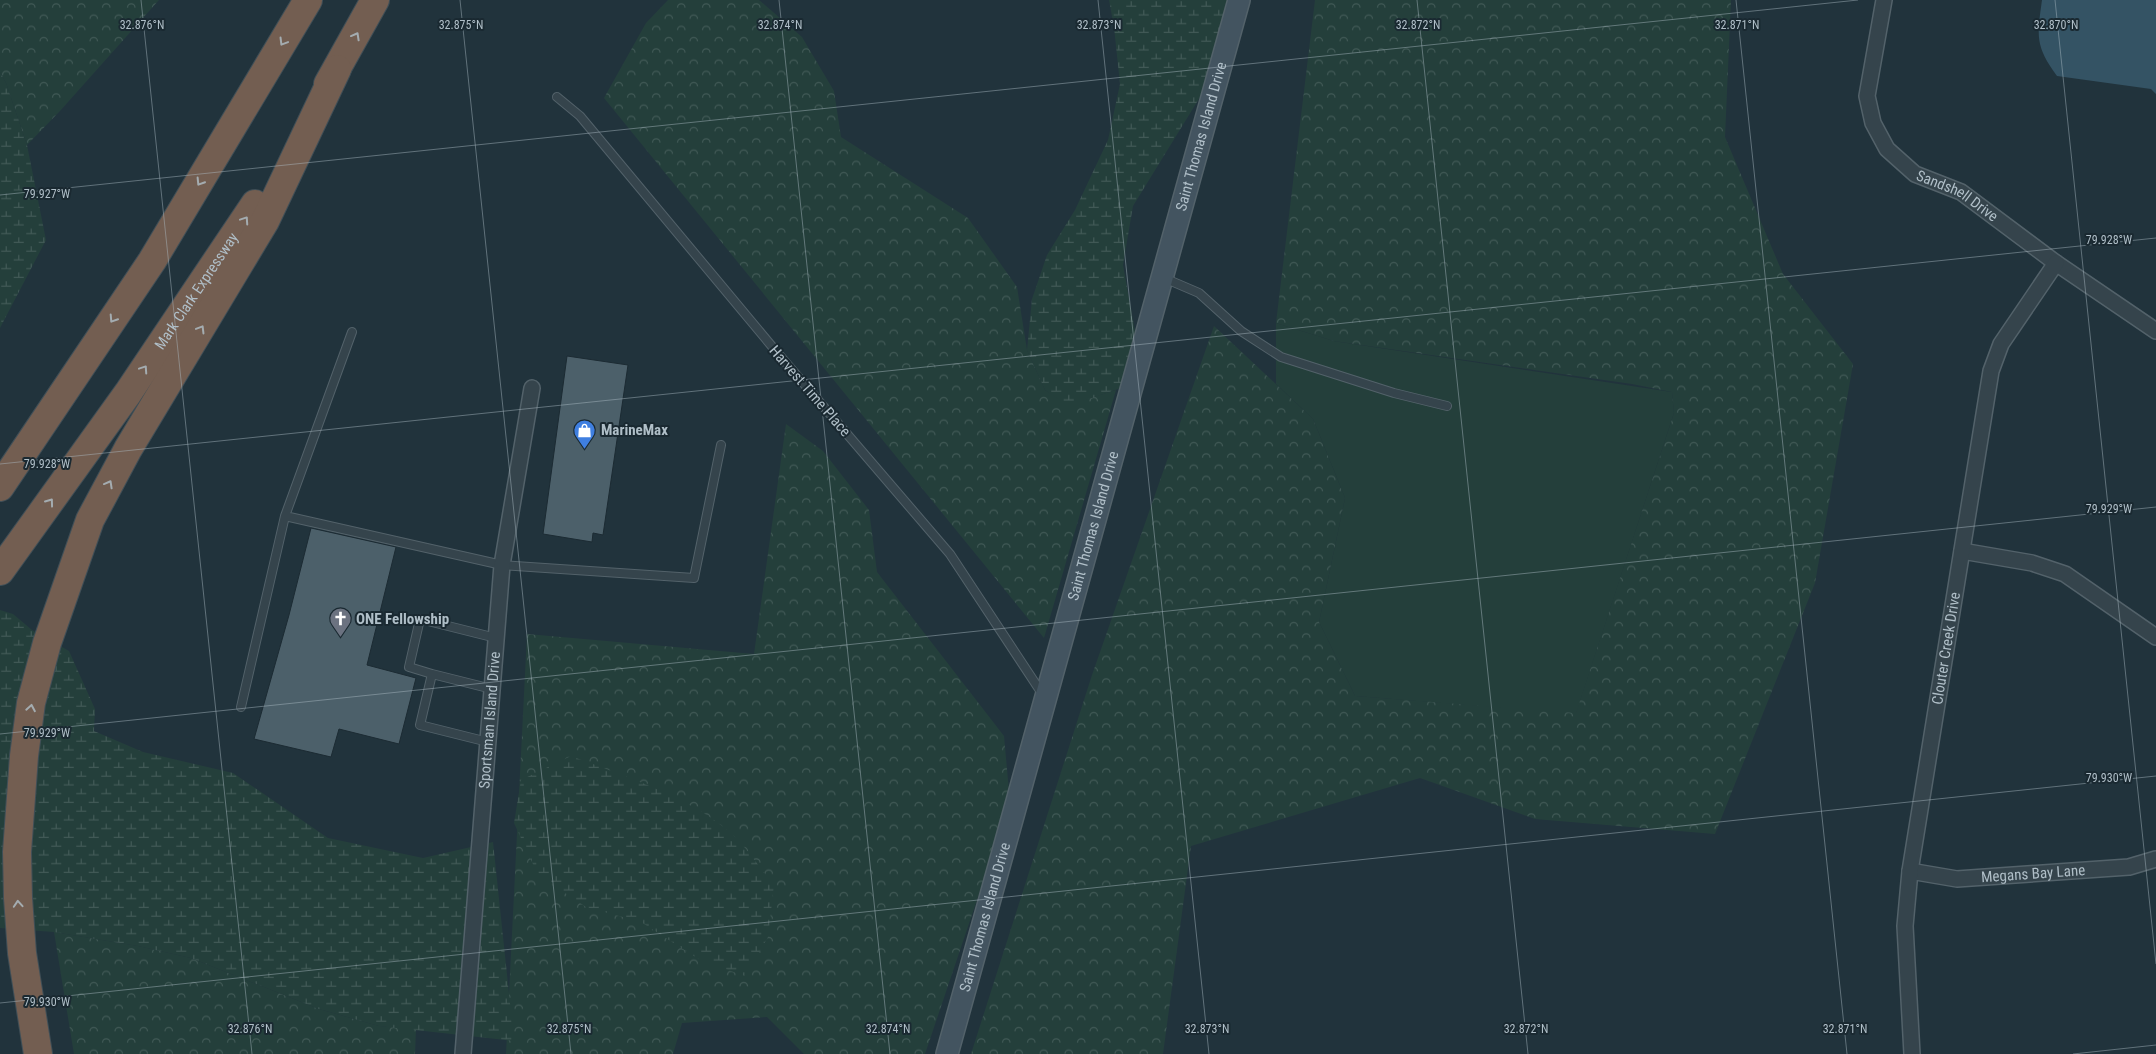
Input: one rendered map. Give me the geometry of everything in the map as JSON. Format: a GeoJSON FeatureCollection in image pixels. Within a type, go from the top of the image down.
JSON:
{"type":"FeatureCollection","features":[{"type":"Feature","properties":{"kind":"highway"},"geometry":{"type":"LineString","coordinates":[[0,487],[152,261],[308,0]]}},
{"type":"Feature","properties":{"kind":"highway","name":"Mark Clark Expressway"},"geometry":{"type":"LineString","coordinates":[[0,571],[128,393],[254,206],[337,69],[375,0]]}},
{"type":"Feature","properties":{"kind":"highway"},"geometry":{"type":"LineString","coordinates":[[38,1054],[22,953],[17,852],[24,756],[34,695],[47,642],[90,520],[128,449],[265,221],[337,69]]}},
{"type":"Feature","properties":{"kind":"main road","name":"Saint Thomas Island Drive"},"geometry":{"type":"LineString","coordinates":[[947,1054],[1239,0]]}},
{"type":"Feature","properties":{"kind":"street","name":"Sandshell Drive"},"geometry":{"type":"LineString","coordinates":[[1884,0],[1867,96],[1873,123],[1887,149],[1915,174],[1961,192],[2056,263],[2156,331]]}},
{"type":"Feature","properties":{"kind":"street","name":"Clouter Creek Drive"},"geometry":{"type":"LineString","coordinates":[[1912,1054],[1905,926],[1910,872],[1991,371],[2001,344],[2056,263]]}},
{"type":"Feature","properties":{"kind":"street","name":"Sportsman Island Drive"},"geometry":{"type":"LineString","coordinates":[[463,1054],[502,565],[532,388]]}},
{"type":"Feature","properties":{"kind":"street"},"geometry":{"type":"LineString","coordinates":[[1962,550],[2032,562],[2065,574],[2156,637]]}},
{"type":"Feature","properties":{"kind":"street","name":"Megans Bay Lane"},"geometry":{"type":"LineString","coordinates":[[1910,872],[1957,879],[2129,867],[2156,859]]}},
{"type":"Feature","properties":{"kind":"lane","name":"Harvest Time Place"},"geometry":{"type":"LineString","coordinates":[[557,97],[580,116],[775,350],[950,554],[1046,698]]}},
{"type":"Feature","properties":{"kind":"lane"},"geometry":{"type":"LineString","coordinates":[[1163,277],[1199,293],[1241,330],[1282,357],[1394,393],[1447,406]]}},
{"type":"Feature","properties":{"kind":"lane"},"geometry":{"type":"LineString","coordinates":[[241,707],[285,516],[352,332]]}},
{"type":"Feature","properties":{"kind":"lane"},"geometry":{"type":"LineString","coordinates":[[285,516],[502,565],[694,578],[721,445]]}},
{"type":"Feature","properties":{"kind":"lane"},"geometry":{"type":"LineString","coordinates":[[492,689],[409,667],[420,619],[496,638]]}},
{"type":"Feature","properties":{"kind":"lane"},"geometry":{"type":"LineString","coordinates":[[432,674],[420,725],[488,742]]}},
{"type":"Feature","properties":{"kind":"green space"},"geometry":{"type":"Polygon","coordinates":[[[0,0],[159,0],[60,111],[27,145],[6,83],[0,72],[0,0]]]}},
{"type":"Feature","properties":{"kind":"green space"},"geometry":{"type":"Polygon","coordinates":[[[668,0],[759,0],[802,37],[834,91],[841,137],[968,218],[1017,287],[1027,350],[1045,390],[1068,405],[1116,390],[1044,638],[604,98],[646,23],[668,0]]]}},
{"type":"Feature","properties":{"kind":"green space"},"geometry":{"type":"Polygon","coordinates":[[[1109,0],[1230,0],[1205,89],[1133,206],[1123,265],[1136,337],[1124,387],[1068,406],[1045,390],[1027,350],[1032,299],[1047,255],[1075,210],[1108,140],[1120,84],[1109,0]]]}},
{"type":"Feature","properties":{"kind":"green space"},"geometry":{"type":"Polygon","coordinates":[[[1315,0],[1731,0],[1725,137],[1783,274],[1853,364],[1815,583],[1715,834],[1535,819],[1420,778],[1191,846],[1163,1054],[971,1054],[1092,675],[1214,326],[1313,419],[1345,498],[1319,622],[1355,696],[1576,713],[1674,413],[1672,392],[1632,384],[1334,341],[1276,323],[1315,0]]]}},
{"type":"Feature","properties":{"kind":"green space"},"geometry":{"type":"Polygon","coordinates":[[[0,72],[6,83],[27,145],[46,240],[0,328],[0,72]]]}},
{"type":"Feature","properties":{"kind":"green space"},"geometry":{"type":"Polygon","coordinates":[[[1276,323],[1334,341],[1672,392],[1674,413],[1576,714],[1355,696],[1319,622],[1345,498],[1313,419],[1276,384],[1276,323]]]}},
{"type":"Feature","properties":{"kind":"green space"},"geometry":{"type":"Polygon","coordinates":[[[786,424],[823,451],[869,510],[877,572],[1004,736],[1010,802],[925,1054],[804,1054],[767,1017],[682,1023],[673,1054],[506,1054],[527,634],[754,654],[786,424]]]}},
{"type":"Feature","properties":{"kind":"green space"},"geometry":{"type":"Polygon","coordinates":[[[0,610],[13,614],[32,630],[69,651],[95,709],[94,731],[143,752],[233,773],[328,838],[423,858],[493,842],[514,1041],[379,1026],[319,1009],[191,958],[138,946],[54,932],[0,928],[0,610]]]}},
{"type":"Feature","properties":{"kind":"green space"},"geometry":{"type":"Polygon","coordinates":[[[571,756],[659,790],[702,812],[722,825],[738,840],[774,885],[768,937],[745,976],[700,960],[641,922],[586,907],[538,875],[514,823],[521,780],[571,756]]]}},
{"type":"Feature","properties":{"kind":"green space"},"geometry":{"type":"Polygon","coordinates":[[[54,932],[138,946],[191,958],[319,1009],[379,1026],[416,1029],[415,1054],[74,1054],[54,932]]]}},
{"type":"Feature","properties":{"kind":"water"},"geometry":{"type":"Polygon","coordinates":[[[2042,0],[2156,0],[2156,94],[2151,89],[2057,76],[2045,57],[2039,40],[2042,0]]]}},
{"type":"Feature","properties":{"kind":"building","name":"MarineMax"},"geometry":{"type":"Polygon","coordinates":[[[567,356],[628,365],[603,535],[593,533],[592,542],[543,534],[567,356]]]}},
{"type":"Feature","properties":{"kind":"building","name":"ONE Fellowship"},"geometry":{"type":"Polygon","coordinates":[[[311,528],[396,547],[367,665],[416,678],[399,744],[339,729],[331,757],[254,739],[311,528]]]}},
{"type":"Feature","properties":{"kind":"place","name":"MarineMax"},"geometry":{"type":"Point","coordinates":[585,449]}},
{"type":"Feature","properties":{"kind":"place","name":"ONE Fellowship"},"geometry":{"type":"Point","coordinates":[340,638]}}]}
